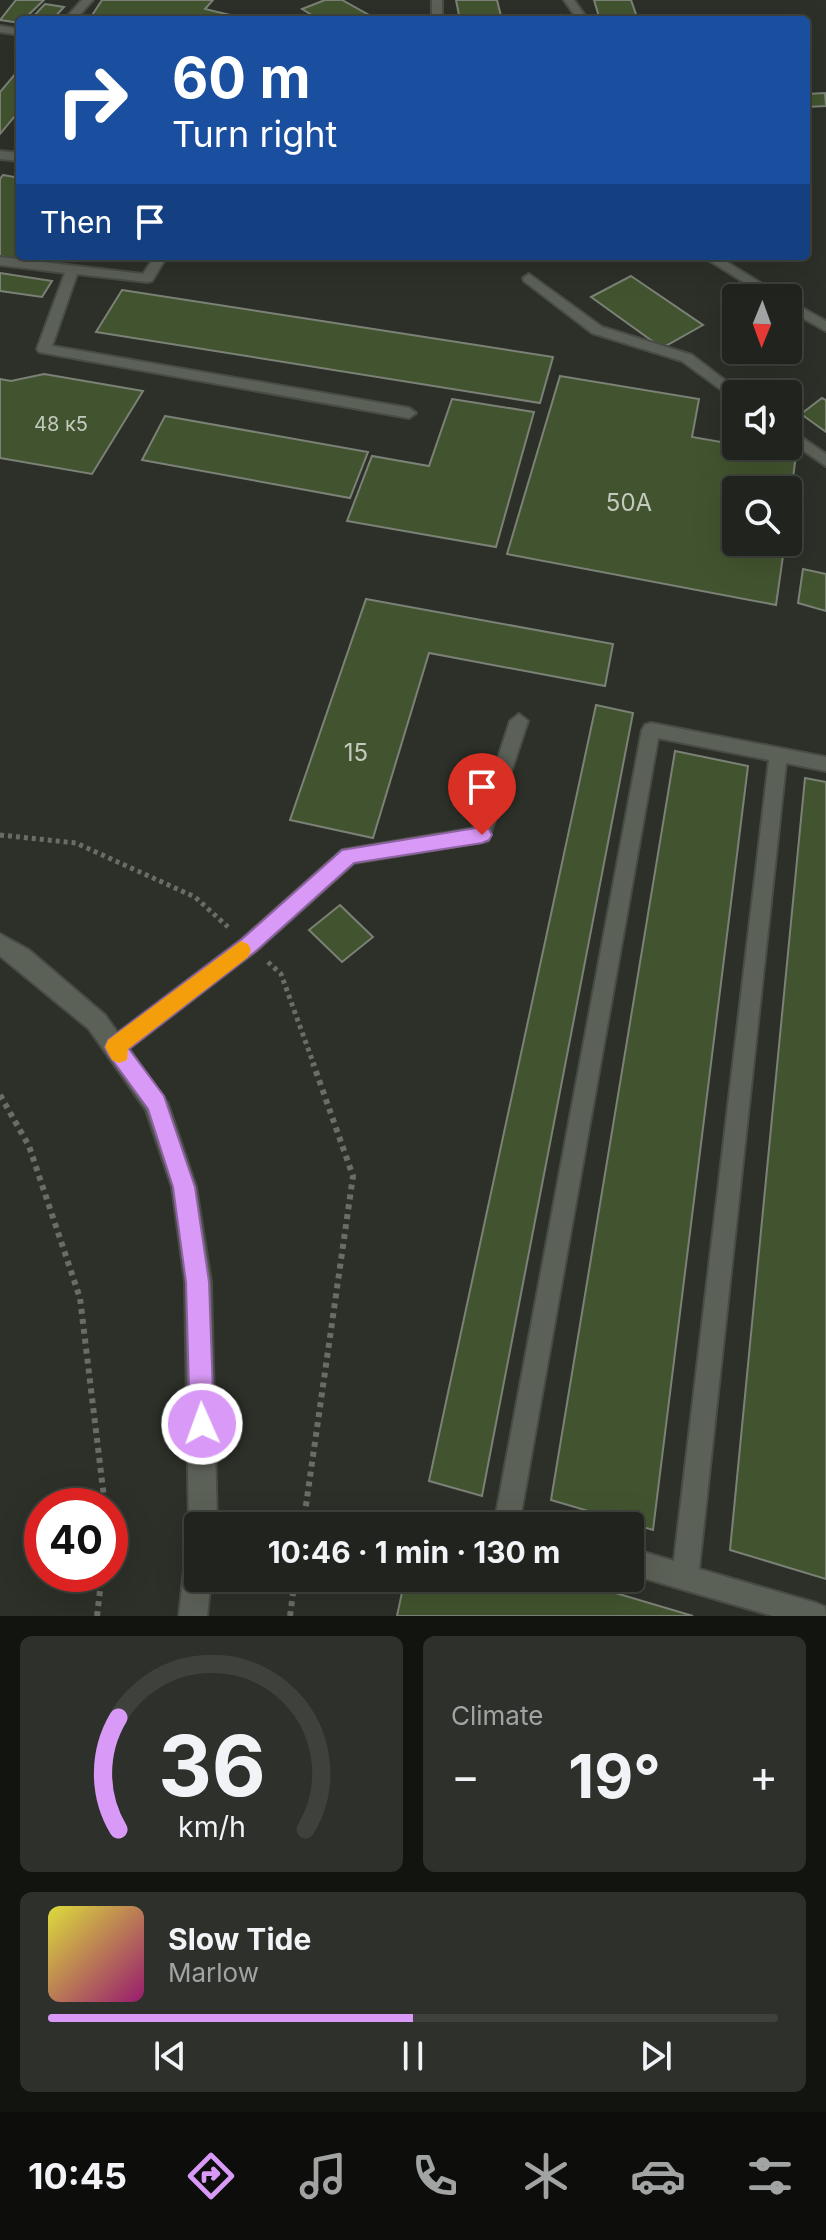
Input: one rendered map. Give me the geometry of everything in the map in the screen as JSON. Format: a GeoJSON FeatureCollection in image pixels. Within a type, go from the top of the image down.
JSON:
{"type":"FeatureCollection","features":[{"type":"Feature","properties":{"kind":"street"},"geometry":{"type":"LineString","coordinates":[[0,944],[21,957],[97,1022],[156,1104],[184,1187],[198,1282],[203,1512]]}},
{"type":"Feature","properties":{"kind":"street"},"geometry":{"type":"LineString","coordinates":[[193,1616],[196,1592]]}},
{"type":"Feature","properties":{"kind":"lane"},"geometry":{"type":"LineString","coordinates":[[73,16],[88,0]]}},
{"type":"Feature","properties":{"kind":"lane"},"geometry":{"type":"LineString","coordinates":[[0,261],[147,278],[158,260]]}},
{"type":"Feature","properties":{"kind":"lane"},"geometry":{"type":"LineString","coordinates":[[715,260],[755,284]]}},
{"type":"Feature","properties":{"kind":"lane"},"geometry":{"type":"LineString","coordinates":[[72,270],[44,349],[409,413]]}},
{"type":"Feature","properties":{"kind":"lane"},"geometry":{"type":"LineString","coordinates":[[529,278],[597,330],[687,358],[722,384]]}},
{"type":"Feature","properties":{"kind":"lane"},"geometry":{"type":"LineString","coordinates":[[802,312],[826,327]]}},
{"type":"Feature","properties":{"kind":"lane"},"geometry":{"type":"LineString","coordinates":[[802,443],[826,461]]}},
{"type":"Feature","properties":{"kind":"lane"},"geometry":{"type":"LineString","coordinates":[[115,1047],[249,945],[349,856],[482,835],[519,721]]}},
{"type":"Feature","properties":{"kind":"lane"},"geometry":{"type":"LineString","coordinates":[[508,1512],[651,730],[826,764]]}},
{"type":"Feature","properties":{"kind":"lane"},"geometry":{"type":"LineString","coordinates":[[685,1578],[778,755]]}},
{"type":"Feature","properties":{"kind":"lane"},"geometry":{"type":"LineString","coordinates":[[644,1565],[816,1616]]}},
{"type":"Feature","properties":{"kind":"path"},"geometry":{"type":"LineString","coordinates":[[0,835],[76,843],[195,897],[281,974],[353,1176],[305,1512]]}},
{"type":"Feature","properties":{"kind":"path"},"geometry":{"type":"LineString","coordinates":[[0,1095],[29,1146],[80,1298],[103,1488]]}},
{"type":"Feature","properties":{"kind":"path"},"geometry":{"type":"LineString","coordinates":[[97,1616],[100,1592]]}},
{"type":"Feature","properties":{"kind":"path"},"geometry":{"type":"LineString","coordinates":[[290,1616],[293,1592]]}},
{"type":"Feature","properties":{"kind":"building"},"geometry":{"type":"Polygon","coordinates":[[[16,0],[44,0],[27,16],[16,16],[16,22],[0,20],[16,0]]]}},
{"type":"Feature","properties":{"kind":"building"},"geometry":{"type":"Polygon","coordinates":[[[102,0],[213,0],[205,9],[234,16],[92,16],[102,0]]]}},
{"type":"Feature","properties":{"kind":"building"},"geometry":{"type":"Polygon","coordinates":[[[325,0],[342,0],[371,16],[313,16],[302,9],[325,0]]]}},
{"type":"Feature","properties":{"kind":"building"},"geometry":{"type":"Polygon","coordinates":[[[456,0],[497,0],[501,16],[459,16],[456,0]]]}},
{"type":"Feature","properties":{"kind":"building"},"geometry":{"type":"Polygon","coordinates":[[[594,0],[631,0],[637,16],[599,16],[594,0]]]}},
{"type":"Feature","properties":{"kind":"building"},"geometry":{"type":"Polygon","coordinates":[[[45,4],[64,7],[56,16],[34,16],[45,4]]]}},
{"type":"Feature","properties":{"kind":"building"},"geometry":{"type":"Polygon","coordinates":[[[16,73],[16,115],[0,134],[0,92],[16,73]]]}},
{"type":"Feature","properties":{"kind":"building"},"geometry":{"type":"Polygon","coordinates":[[[825,93],[826,106],[810,107],[810,94],[825,93]]]}},
{"type":"Feature","properties":{"kind":"building"},"geometry":{"type":"Polygon","coordinates":[[[3,175],[16,177],[16,259],[0,256],[0,179],[3,175]]]}},
{"type":"Feature","properties":{"kind":"building"},"geometry":{"type":"Polygon","coordinates":[[[0,273],[52,281],[42,297],[0,291],[0,273]]]}},
{"type":"Feature","properties":{"kind":"building"},"geometry":{"type":"Polygon","coordinates":[[[631,276],[703,325],[662,348],[591,297],[631,276]]]}},
{"type":"Feature","properties":{"kind":"building"},"geometry":{"type":"Polygon","coordinates":[[[122,290],[553,357],[540,403],[96,332],[122,290]]]}},
{"type":"Feature","properties":{"kind":"building"},"geometry":{"type":"Polygon","coordinates":[[[44,374],[143,391],[92,474],[0,458],[0,379],[11,381],[44,374]]]}},
{"type":"Feature","properties":{"kind":"building"},"geometry":{"type":"Polygon","coordinates":[[[560,376],[699,399],[692,437],[722,442],[722,460],[795,460],[793,476],[722,476],[722,556],[783,556],[776,605],[507,554],[560,376]]]}},
{"type":"Feature","properties":{"kind":"building"},"geometry":{"type":"Polygon","coordinates":[[[822,398],[826,400],[826,432],[802,415],[822,398]]]}},
{"type":"Feature","properties":{"kind":"building"},"geometry":{"type":"Polygon","coordinates":[[[452,399],[534,412],[496,547],[347,521],[372,456],[429,466],[452,399]]]}},
{"type":"Feature","properties":{"kind":"building"},"geometry":{"type":"Polygon","coordinates":[[[165,416],[368,452],[350,498],[142,460],[165,416]]]}},
{"type":"Feature","properties":{"kind":"building"},"geometry":{"type":"Polygon","coordinates":[[[803,569],[826,574],[826,611],[798,603],[803,569]]]}},
{"type":"Feature","properties":{"kind":"building"},"geometry":{"type":"Polygon","coordinates":[[[366,599],[613,644],[605,686],[429,653],[373,838],[290,820],[366,599]]]}},
{"type":"Feature","properties":{"kind":"building"},"geometry":{"type":"Polygon","coordinates":[[[596,705],[633,713],[482,1496],[429,1481],[596,705]]]}},
{"type":"Feature","properties":{"kind":"building"},"geometry":{"type":"Polygon","coordinates":[[[675,751],[748,766],[653,1530],[644,1527],[644,1512],[592,1512],[551,1500],[675,751]]]}},
{"type":"Feature","properties":{"kind":"building"},"geometry":{"type":"Polygon","coordinates":[[[805,778],[826,782],[826,1579],[730,1550],[805,778]]]}},
{"type":"Feature","properties":{"kind":"building"},"geometry":{"type":"Polygon","coordinates":[[[340,905],[373,937],[342,962],[309,930],[340,905]]]}},
{"type":"Feature","properties":{"kind":"building"},"geometry":{"type":"Polygon","coordinates":[[[402,1592],[612,1592],[693,1616],[397,1616],[402,1592]]]}},
{"type":"Feature","properties":{"kind":"slow traffic"},"geometry":{"type":"LineString","coordinates":[[119,1053],[115,1047],[241,950]]}},
{"type":"Feature","properties":{"kind":"route"},"geometry":{"type":"LineString","coordinates":[[202,1424],[198,1282],[184,1187],[156,1104],[115,1047],[249,945],[349,856],[482,835]]}}]}
